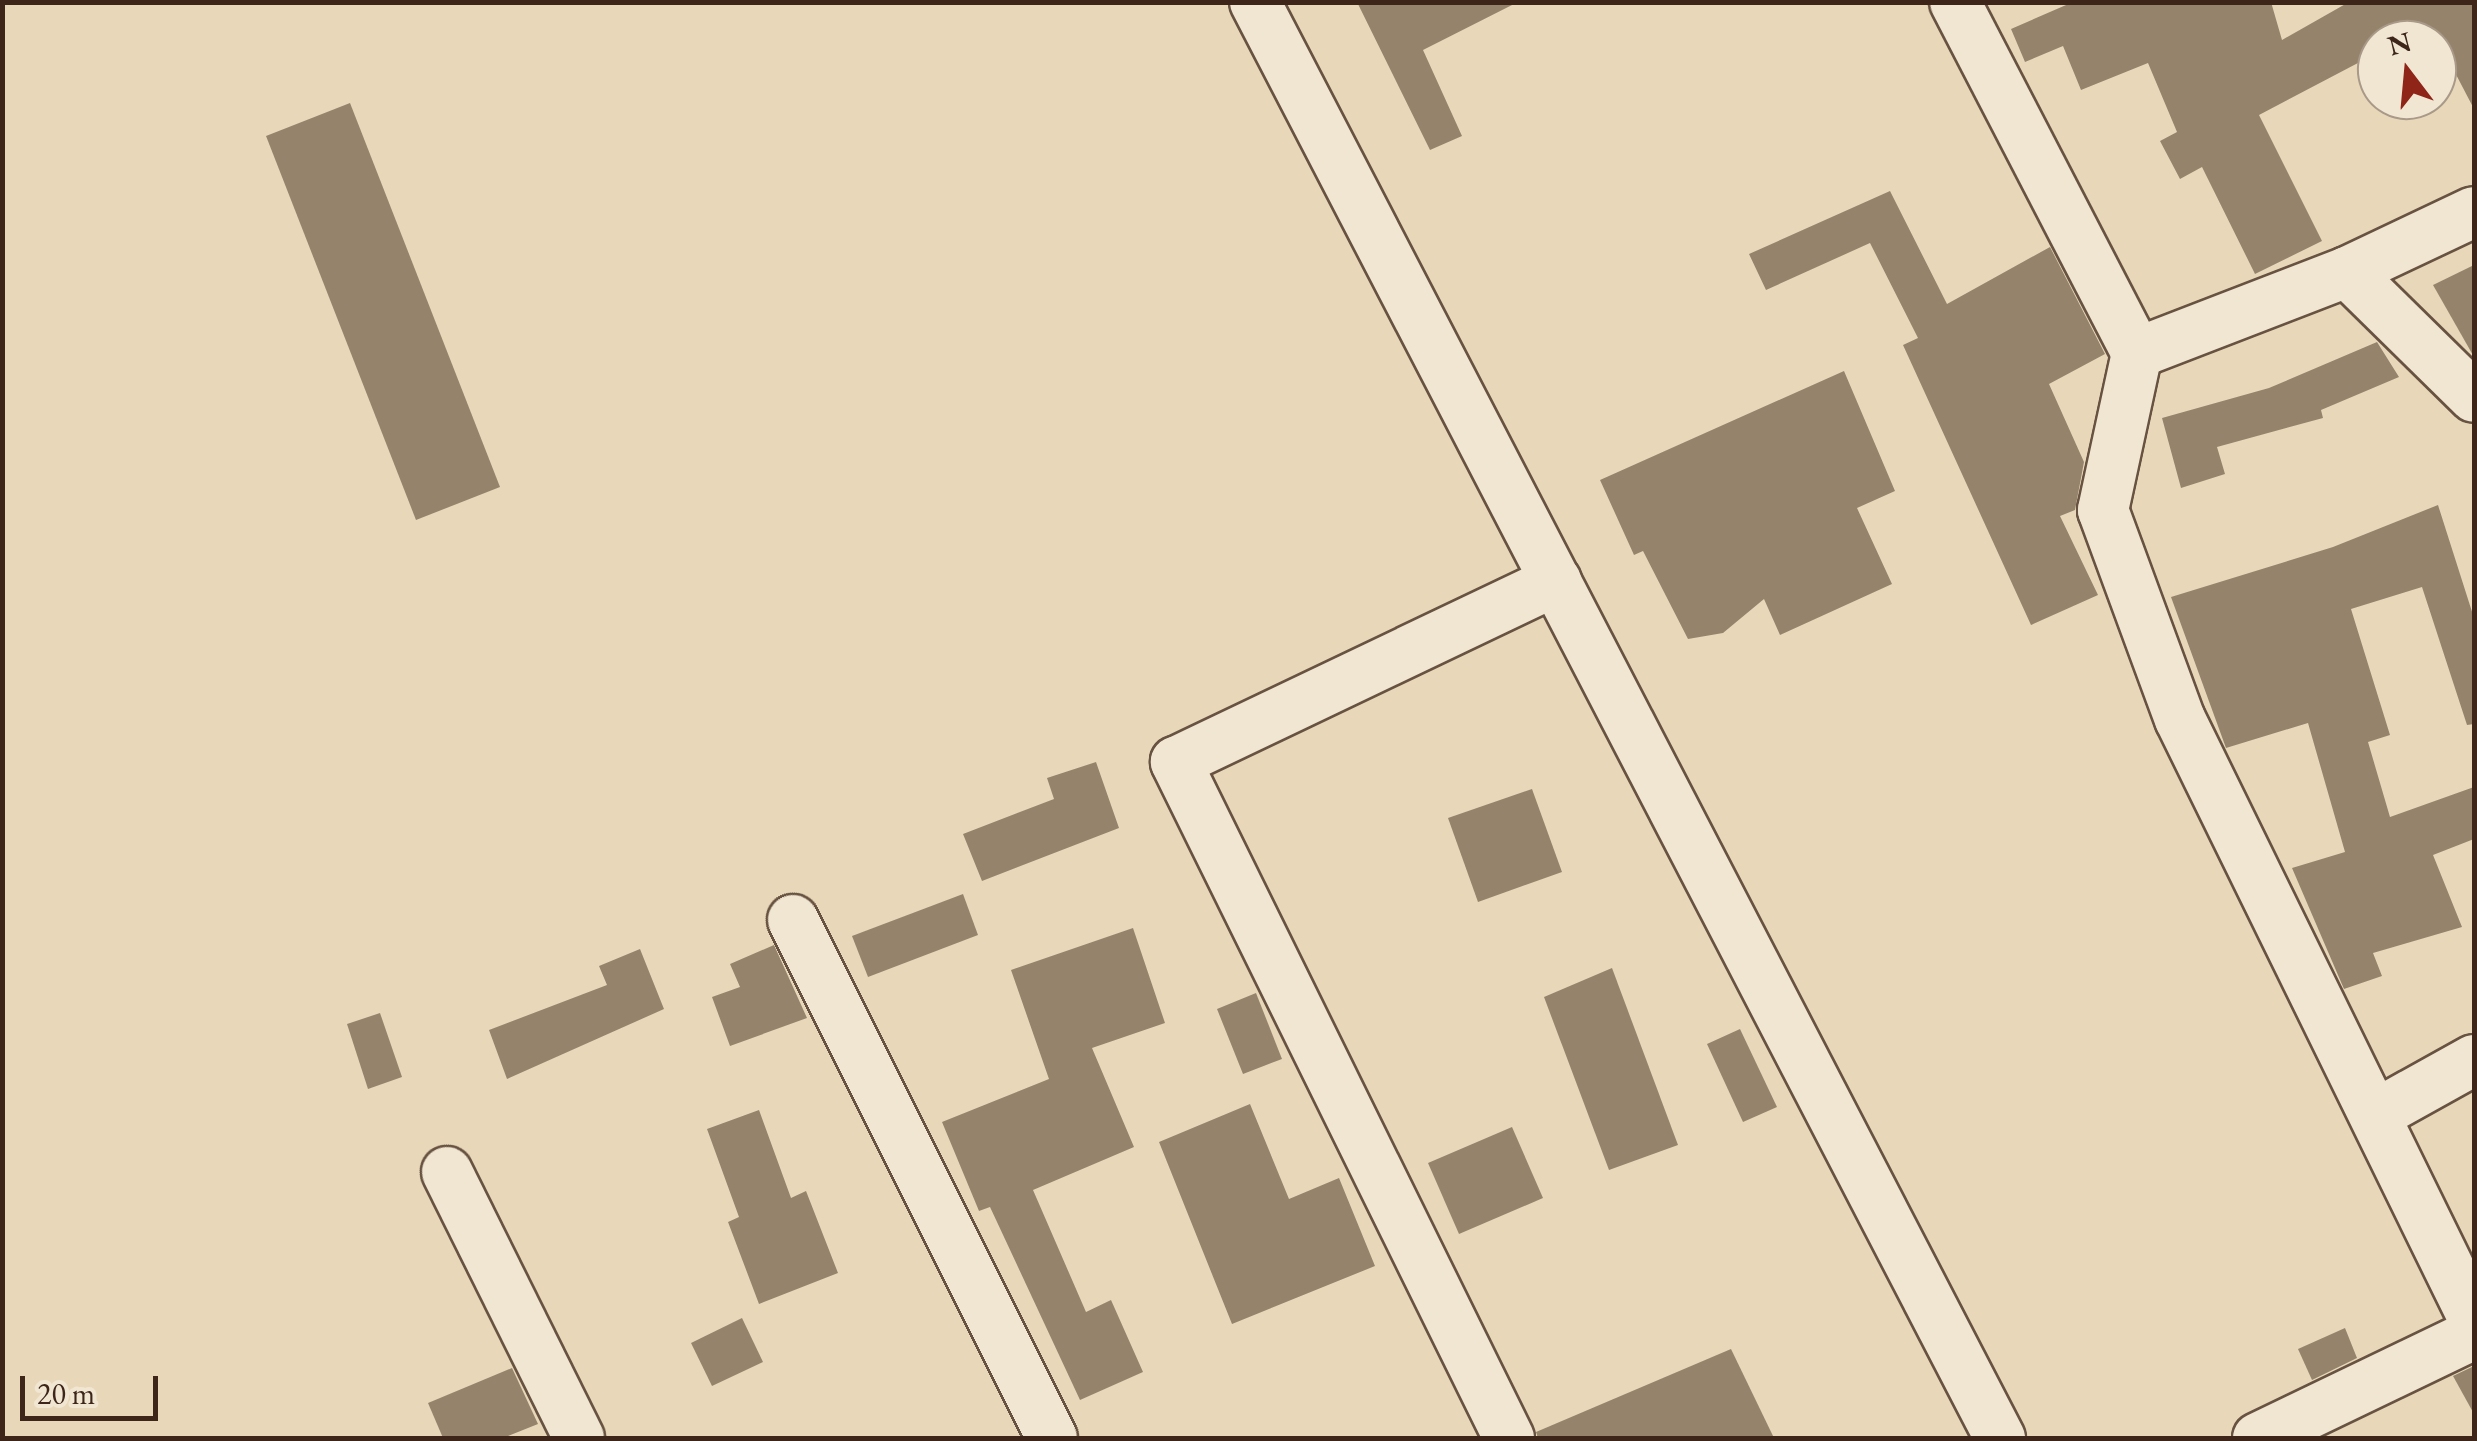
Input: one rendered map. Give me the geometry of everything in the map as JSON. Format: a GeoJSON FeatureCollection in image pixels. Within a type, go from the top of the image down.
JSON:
{"type":"FeatureCollection","features":[{"type":"Feature","properties":{"kind":"street"},"geometry":{"type":"LineString","coordinates":[[1256,2],[2000,1438]]}},
{"type":"Feature","properties":{"kind":"street"},"geometry":{"type":"LineString","coordinates":[[1965,6],[2137,353],[2103,510],[2180,719],[2474,1319]]}},
{"type":"Feature","properties":{"kind":"street"},"geometry":{"type":"LineString","coordinates":[[2137,353],[2347,272],[2474,212]]}},
{"type":"Feature","properties":{"kind":"street"},"geometry":{"type":"LineString","coordinates":[[2347,272],[2474,398]]}},
{"type":"Feature","properties":{"kind":"street"},"geometry":{"type":"LineString","coordinates":[[1509,1438],[1176,762],[1556,580]]}},
{"type":"Feature","properties":{"kind":"street"},"geometry":{"type":"LineString","coordinates":[[794,920],[1052,1438]]}},
{"type":"Feature","properties":{"kind":"street"},"geometry":{"type":"LineString","coordinates":[[2375,1115],[2474,1060]]}},
{"type":"Feature","properties":{"kind":"street"},"geometry":{"type":"LineString","coordinates":[[446,1172],[578,1438]]}},
{"type":"Feature","properties":{"kind":"street"},"geometry":{"type":"LineString","coordinates":[[2258,1438],[2474,1334]]}},
{"type":"Feature","properties":{"kind":"building"},"geometry":{"type":"Polygon","coordinates":[[[1357,2],[1518,2],[1423,50],[1462,136],[1430,150],[1357,2]]]}},
{"type":"Feature","properties":{"kind":"building"},"geometry":{"type":"Polygon","coordinates":[[[2073,2],[2271,2],[2282,40],[2349,2],[2474,2],[2474,109],[2457,76],[2457,20],[2357,20],[2357,64],[2259,115],[2322,241],[2255,274],[2202,167],[2180,179],[2160,141],[2177,132],[2148,63],[2081,90],[2063,46],[2025,62],[2011,29],[2073,2]]]}},
{"type":"Feature","properties":{"kind":"building"},"geometry":{"type":"Polygon","coordinates":[[[350,103],[500,487],[416,520],[266,136],[350,103]]]}},
{"type":"Feature","properties":{"kind":"building"},"geometry":{"type":"Polygon","coordinates":[[[1890,191],[1947,304],[2050,247],[2105,354],[2049,384],[2084,462],[2075,510],[2060,516],[2098,595],[2031,625],[1903,345],[1918,338],[1870,243],[1766,290],[1749,254],[1890,191]]]}},
{"type":"Feature","properties":{"kind":"building"},"geometry":{"type":"Polygon","coordinates":[[[2474,265],[2474,357],[2433,285],[2474,265]]]}},
{"type":"Feature","properties":{"kind":"building"},"geometry":{"type":"Polygon","coordinates":[[[2377,342],[2399,377],[2321,410],[2323,418],[2217,447],[2225,474],[2181,488],[2162,418],[2269,388],[2377,342]]]}},
{"type":"Feature","properties":{"kind":"building"},"geometry":{"type":"Polygon","coordinates":[[[1844,371],[1895,491],[1857,508],[1892,584],[1780,635],[1764,599],[1723,633],[1688,639],[1643,551],[1634,555],[1600,480],[1844,371]]]}},
{"type":"Feature","properties":{"kind":"building"},"geometry":{"type":"Polygon","coordinates":[[[2438,505],[2474,618],[2474,724],[2467,725],[2422,587],[2351,609],[2390,735],[2368,742],[2390,817],[2474,787],[2474,839],[2433,855],[2462,927],[2373,953],[2382,976],[2344,989],[2292,868],[2345,852],[2308,723],[2226,748],[2171,597],[2333,547],[2438,505]]]}},
{"type":"Feature","properties":{"kind":"building"},"geometry":{"type":"Polygon","coordinates":[[[1096,762],[1119,828],[982,881],[963,834],[1054,799],[1047,778],[1096,762]]]}},
{"type":"Feature","properties":{"kind":"building"},"geometry":{"type":"Polygon","coordinates":[[[1532,789],[1562,872],[1478,902],[1448,818],[1532,789]]]}},
{"type":"Feature","properties":{"kind":"building"},"geometry":{"type":"Polygon","coordinates":[[[963,894],[978,935],[868,977],[852,936],[963,894]]]}},
{"type":"Feature","properties":{"kind":"building"},"geometry":{"type":"Polygon","coordinates":[[[1133,928],[1165,1023],[1092,1048],[1134,1147],[1033,1190],[1086,1312],[1111,1300],[1143,1372],[1080,1400],[990,1207],[979,1211],[942,1122],[1049,1079],[1011,970],[1133,928]]]}},
{"type":"Feature","properties":{"kind":"building"},"geometry":{"type":"Polygon","coordinates":[[[774,945],[807,1018],[730,1046],[712,997],[740,987],[730,964],[774,945]]]}},
{"type":"Feature","properties":{"kind":"building"},"geometry":{"type":"Polygon","coordinates":[[[640,949],[664,1009],[507,1079],[489,1030],[607,985],[599,966],[640,949]]]}},
{"type":"Feature","properties":{"kind":"building"},"geometry":{"type":"Polygon","coordinates":[[[1612,968],[1678,1145],[1609,1170],[1544,997],[1612,968]]]}},
{"type":"Feature","properties":{"kind":"building"},"geometry":{"type":"Polygon","coordinates":[[[1256,993],[1282,1059],[1243,1074],[1217,1009],[1256,993]]]}},
{"type":"Feature","properties":{"kind":"building"},"geometry":{"type":"Polygon","coordinates":[[[380,1013],[402,1077],[368,1089],[347,1024],[380,1013]]]}},
{"type":"Feature","properties":{"kind":"building"},"geometry":{"type":"Polygon","coordinates":[[[1740,1029],[1777,1107],[1743,1122],[1707,1044],[1740,1029]]]}},
{"type":"Feature","properties":{"kind":"building"},"geometry":{"type":"Polygon","coordinates":[[[1250,1104],[1289,1199],[1339,1178],[1375,1266],[1232,1324],[1159,1142],[1250,1104]]]}},
{"type":"Feature","properties":{"kind":"building"},"geometry":{"type":"Polygon","coordinates":[[[759,1110],[791,1198],[806,1191],[838,1273],[759,1304],[728,1222],[739,1217],[707,1129],[759,1110]]]}},
{"type":"Feature","properties":{"kind":"building"},"geometry":{"type":"Polygon","coordinates":[[[1512,1127],[1543,1198],[1459,1234],[1428,1163],[1512,1127]]]}},
{"type":"Feature","properties":{"kind":"building"},"geometry":{"type":"Polygon","coordinates":[[[742,1318],[763,1362],[712,1386],[691,1343],[742,1318]]]}},
{"type":"Feature","properties":{"kind":"building"},"geometry":{"type":"Polygon","coordinates":[[[2345,1328],[2357,1358],[2312,1380],[2298,1349],[2345,1328]]]}},
{"type":"Feature","properties":{"kind":"building"},"geometry":{"type":"Polygon","coordinates":[[[1731,1349],[1774,1438],[1538,1438],[1536,1432],[1731,1349]]]}},
{"type":"Feature","properties":{"kind":"building"},"geometry":{"type":"Polygon","coordinates":[[[2474,1366],[2474,1414],[2453,1376],[2474,1366]]]}},
{"type":"Feature","properties":{"kind":"building"},"geometry":{"type":"Polygon","coordinates":[[[512,1368],[538,1424],[503,1438],[443,1438],[428,1403],[512,1368]]]}}]}
